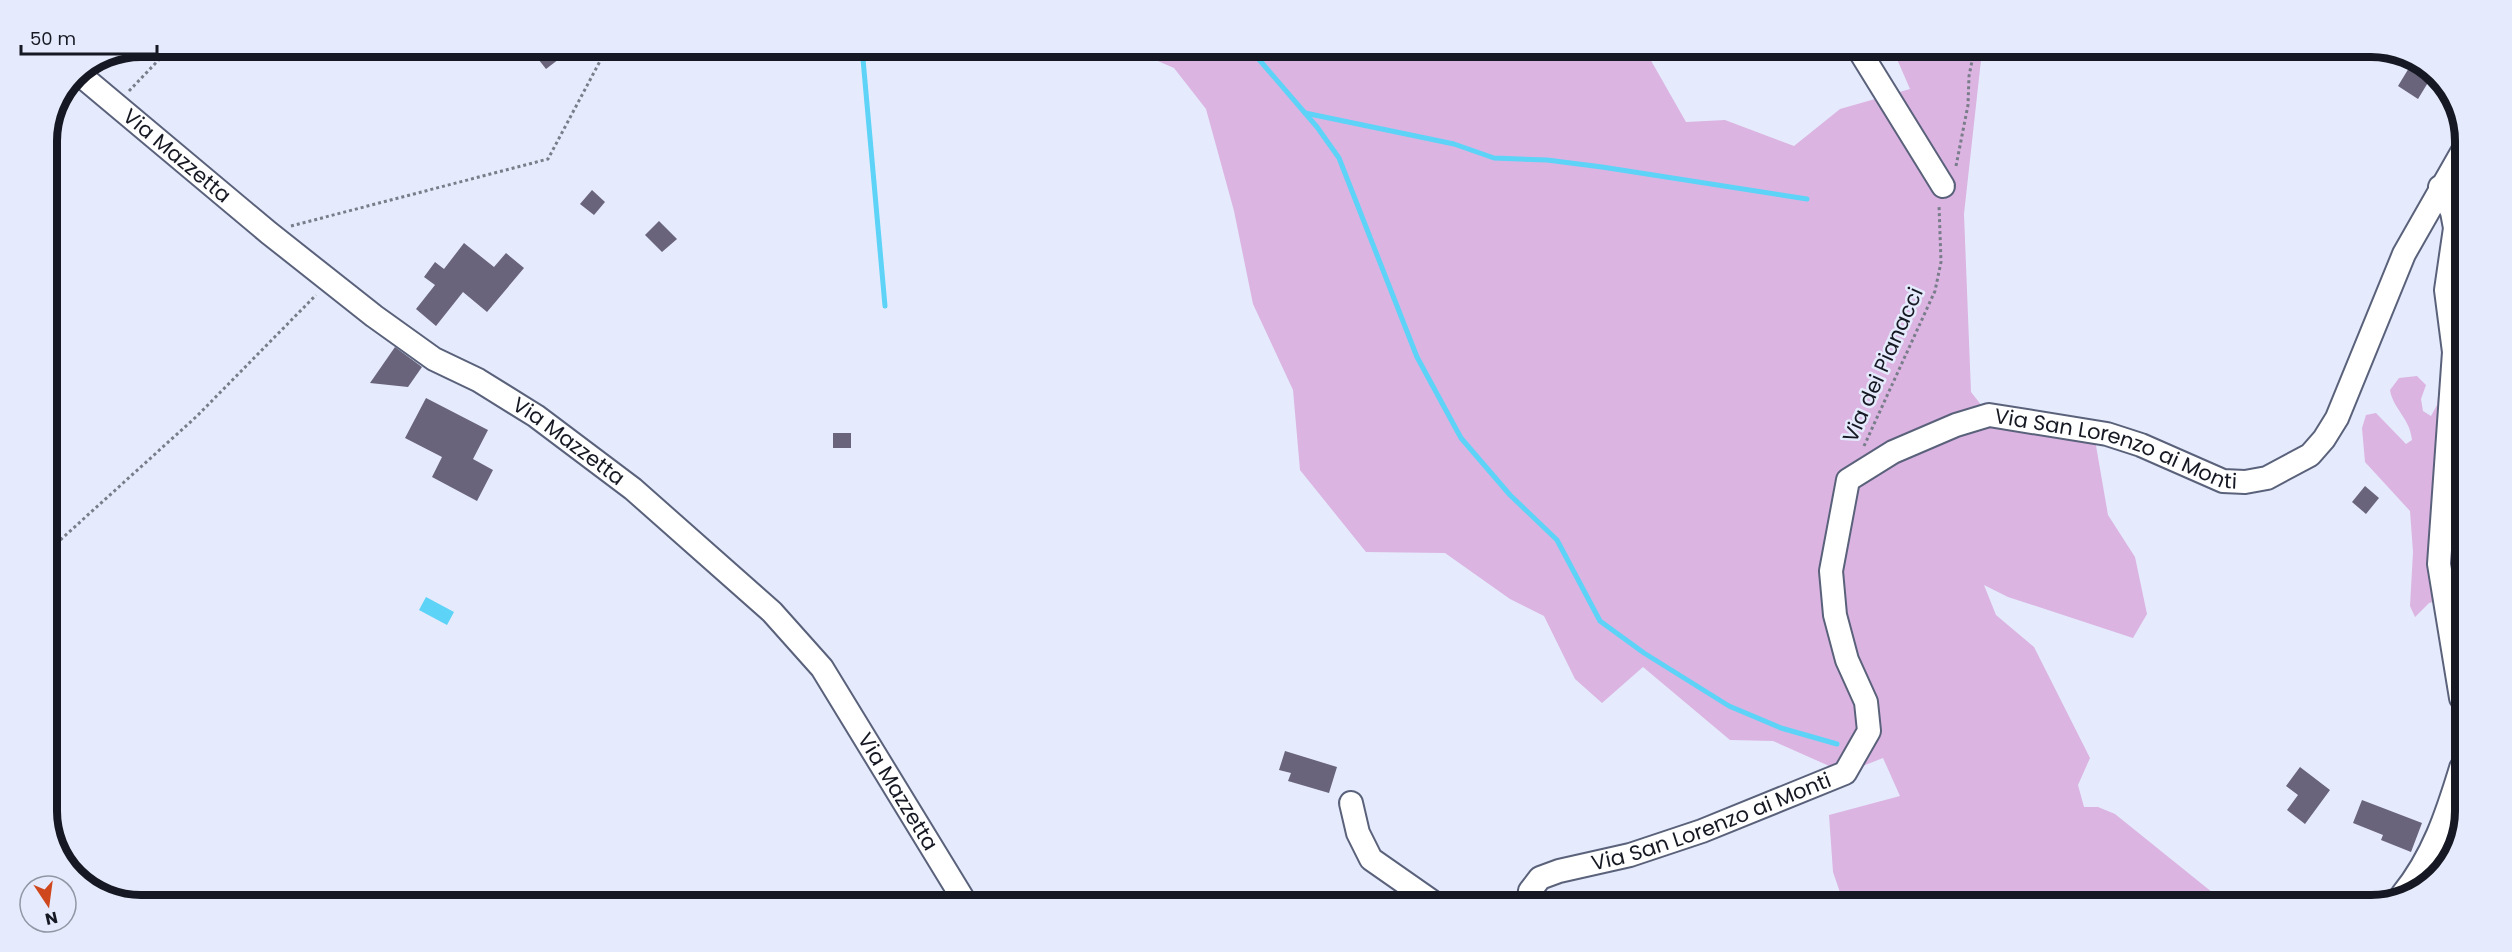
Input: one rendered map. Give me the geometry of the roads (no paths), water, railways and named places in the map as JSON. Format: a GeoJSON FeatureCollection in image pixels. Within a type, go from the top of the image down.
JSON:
{"type":"FeatureCollection","features":[{"type":"Feature","properties":{"kind":"street"},"geometry":{"type":"LineString","coordinates":[[1863,57],[1943,186]]}},
{"type":"Feature","properties":{"kind":"street","name":"Via Mazzetta"},"geometry":{"type":"LineString","coordinates":[[85,79],[269,233],[434,359],[478,380],[536,416],[633,489],[772,612],[822,668],[960,895]]}},
{"type":"Feature","properties":{"kind":"street","name":"Via San Lorenzo ai Monti"},"geometry":{"type":"LineString","coordinates":[[1529,895],[1540,878],[1559,871],[1630,855],[1702,831],[1845,773],[1869,731],[1866,702],[1847,660],[1835,615],[1831,571],[1848,480],[1893,452],[1956,425],[1989,415],[2108,434],[2142,445],[2223,481],[2266,478],[2310,455],[2324,439],[2337,418],[2404,254],[2455,163]]}},
{"type":"Feature","properties":{"kind":"street"},"geometry":{"type":"LineString","coordinates":[[2440,187],[2452,212],[2455,228],[2446,290],[2454,352],[2439,564],[2455,661]]}},
{"type":"Feature","properties":{"kind":"street"},"geometry":{"type":"LineString","coordinates":[[2411,885],[2442,831],[2455,788]]}},
{"type":"Feature","properties":{"kind":"street"},"geometry":{"type":"LineString","coordinates":[[1351,803],[1358,833],[1371,859],[1423,895]]}},
{"type":"Feature","properties":{"kind":"water"},"geometry":{"type":"Polygon","coordinates":[[[426,597],[454,612],[447,625],[419,610],[426,597]]]}},
{"type":"Feature","properties":{"kind":"waterway"},"geometry":{"type":"LineString","coordinates":[[863,57],[885,306]]}},
{"type":"Feature","properties":{"kind":"waterway"},"geometry":{"type":"LineString","coordinates":[[1257,57],[1317,127],[1339,158],[1417,357],[1461,438],[1510,495],[1557,540],[1600,621],[1644,653],[1729,706],[1781,728],[1837,744]]}},
{"type":"Feature","properties":{"kind":"waterway"},"geometry":{"type":"LineString","coordinates":[[1305,113],[1454,144],[1494,158],[1547,160],[1602,167],[1807,199]]}}]}
